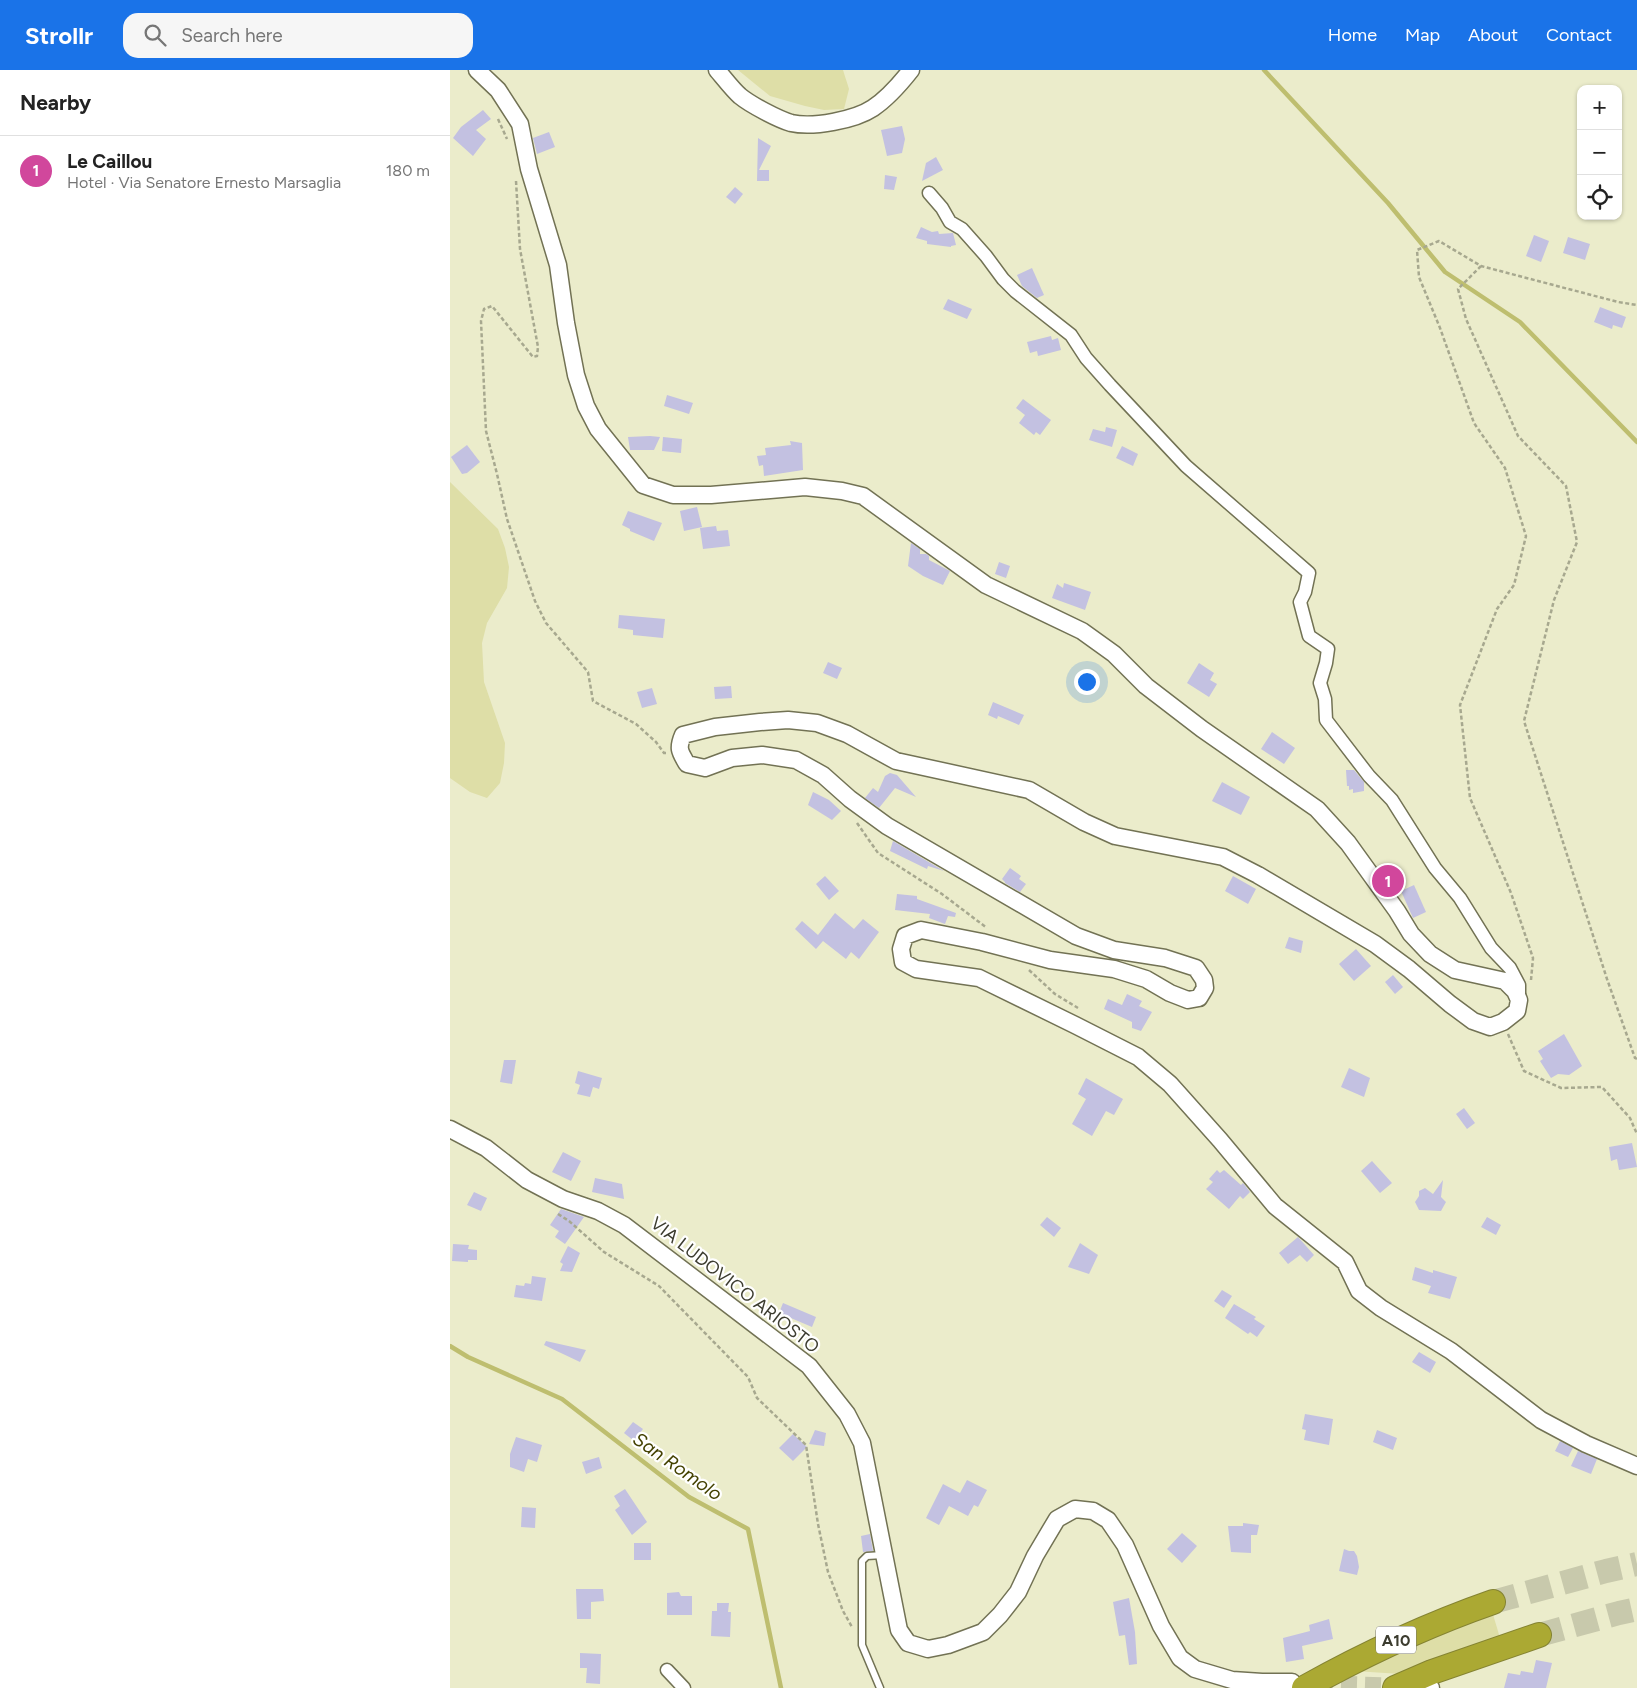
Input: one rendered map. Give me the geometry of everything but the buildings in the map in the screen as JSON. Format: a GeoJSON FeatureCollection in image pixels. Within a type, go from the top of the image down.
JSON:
{"type":"FeatureCollection","features":[{"type":"Feature","properties":{"kind":"highway","name":"A10"},"geometry":{"type":"LineString","coordinates":[[1298,1685],[1454,1615],[1493,1602]]}},
{"type":"Feature","properties":{"kind":"highway","name":"A10"},"geometry":{"type":"LineString","coordinates":[[1395,1688],[1432,1672],[1539,1635]]}},
{"type":"Feature","properties":{"kind":"street"},"geometry":{"type":"LineString","coordinates":[[477,70],[498,90],[520,124],[529,169],[558,265],[566,324],[576,375],[586,406],[598,429],[643,485],[673,495],[711,494],[805,486],[842,490],[863,496],[986,585],[1035,610],[1082,630],[1114,654],[1146,686],[1202,729],[1317,809],[1348,843],[1397,911],[1411,934],[1430,954],[1456,970],[1505,981],[1516,991],[1519,1000]]}},
{"type":"Feature","properties":{"kind":"street"},"geometry":{"type":"LineString","coordinates":[[717,70],[740,96],[763,110],[791,123],[820,124],[847,119],[873,109],[897,88],[911,70]]}},
{"type":"Feature","properties":{"kind":"street"},"geometry":{"type":"LineString","coordinates":[[929,193],[942,208],[950,222],[962,229],[1003,279],[1015,291],[1071,335],[1086,358],[1186,466],[1309,572],[1305,592],[1300,602],[1309,636],[1328,649],[1320,683],[1325,699],[1326,720],[1369,776],[1392,800],[1435,868],[1460,898],[1491,948],[1510,968],[1519,985],[1517,1011],[1503,1022],[1490,1027],[1473,1021],[1375,944],[1298,898],[1223,857],[1115,836],[1084,822],[1029,790],[896,761],[847,734],[817,724],[788,720],[715,727],[683,735],[679,744],[680,752],[687,764],[705,768],[732,758],[762,756],[796,760],[823,775],[850,799],[887,826],[1076,936],[1114,950],[1165,958],[1196,968],[1204,980],[1205,988],[1199,998],[1188,1000],[1146,980],[1114,969],[1050,960],[987,943],[921,930],[905,936],[902,949],[903,962],[916,969],[979,978],[1138,1057],[1170,1084],[1275,1206],[1345,1262],[1359,1291],[1381,1308],[1451,1351],[1541,1420],[1586,1444],[1637,1466]]}},
{"type":"Feature","properties":{"kind":"street","name":"VIA LUDOVICO ARIOSTO"},"geometry":{"type":"LineString","coordinates":[[450,1129],[486,1148],[527,1180],[563,1199],[598,1210],[624,1225],[809,1366],[847,1414],[862,1443],[899,1630],[908,1643],[928,1649],[948,1645],[983,1632],[1000,1615],[1018,1592],[1035,1556],[1057,1519],[1075,1508],[1093,1511],[1108,1520],[1125,1544],[1161,1626],[1180,1658],[1195,1669],[1232,1680],[1298,1685]]}},
{"type":"Feature","properties":{"kind":"street"},"geometry":{"type":"LineString","coordinates":[[667,1670],[684,1688]]}},
{"type":"Feature","properties":{"kind":"lane"},"geometry":{"type":"LineString","coordinates":[[880,1688],[862,1645],[862,1561],[867,1556],[884,1555]]}},
{"type":"Feature","properties":{"kind":"path"},"geometry":{"type":"LineString","coordinates":[[495,112],[510,146]]}},
{"type":"Feature","properties":{"kind":"path"},"geometry":{"type":"LineString","coordinates":[[516,180],[520,249],[538,347],[537,356],[533,356],[492,306],[484,309],[481,321],[486,431],[507,519],[535,601],[546,623],[588,672],[593,701],[636,724],[656,742],[664,753],[680,752]]}},
{"type":"Feature","properties":{"kind":"path"},"geometry":{"type":"LineString","coordinates":[[1531,988],[1533,958],[1511,893],[1470,798],[1460,705],[1497,609],[1514,585],[1526,536],[1505,468],[1474,423],[1440,328],[1419,277],[1417,250],[1439,241],[1481,266],[1618,302],[1637,305]]}},
{"type":"Feature","properties":{"kind":"path"},"geometry":{"type":"LineString","coordinates":[[1481,266],[1458,289],[1466,319],[1518,436],[1566,486],[1577,542],[1554,600],[1524,721],[1607,979],[1635,1058],[1637,1059]]}},
{"type":"Feature","properties":{"kind":"path"},"geometry":{"type":"LineString","coordinates":[[854,820],[878,853],[942,894],[995,935],[987,943]]}},
{"type":"Feature","properties":{"kind":"path"},"geometry":{"type":"LineString","coordinates":[[1503,1022],[1524,1071],[1561,1088],[1602,1087],[1630,1118],[1637,1134]]}},
{"type":"Feature","properties":{"kind":"path"},"geometry":{"type":"LineString","coordinates":[[553,1211],[569,1221],[604,1252],[659,1286],[748,1377],[757,1398],[806,1445],[818,1524],[828,1572],[843,1611],[862,1645]]}},
{"type":"Feature","properties":{"kind":"green space"},"geometry":{"type":"Polygon","coordinates":[[[738,70],[843,70],[849,89],[844,109],[824,110],[770,96],[738,70]]]}},
{"type":"Feature","properties":{"kind":"green space"},"geometry":{"type":"Polygon","coordinates":[[[450,482],[498,529],[509,567],[507,588],[487,623],[482,643],[484,682],[505,743],[500,783],[487,798],[470,792],[450,778],[450,482]]]}},
{"type":"Feature","properties":{"kind":"green space"},"geometry":{"type":"Polygon","coordinates":[[[1492,1611],[1500,1638],[1401,1674],[1354,1671],[1492,1611]]]}},
{"type":"Feature","properties":{"kind":"waterway"},"geometry":{"type":"LineString","coordinates":[[1264,70],[1388,203],[1445,272],[1520,322],[1637,442]]}},
{"type":"Feature","properties":{"kind":"waterway","name":"San Romolo"},"geometry":{"type":"LineString","coordinates":[[450,1346],[468,1357],[562,1399],[689,1497],[748,1529],[781,1688]]}},
{"type":"Feature","properties":{"kind":"tunnel"},"geometry":{"type":"LineString","coordinates":[[1493,1602],[1637,1564]]}},
{"type":"Feature","properties":{"kind":"tunnel"},"geometry":{"type":"LineString","coordinates":[[1539,1635],[1637,1609]]}},
{"type":"Feature","properties":{"kind":"tunnel"},"geometry":{"type":"LineString","coordinates":[[1317,1683],[1405,1686]]}},
{"type":"Feature","properties":{"kind":"place","name":"Le Caillou"},"geometry":{"type":"Point","coordinates":[1388,881]}}]}
